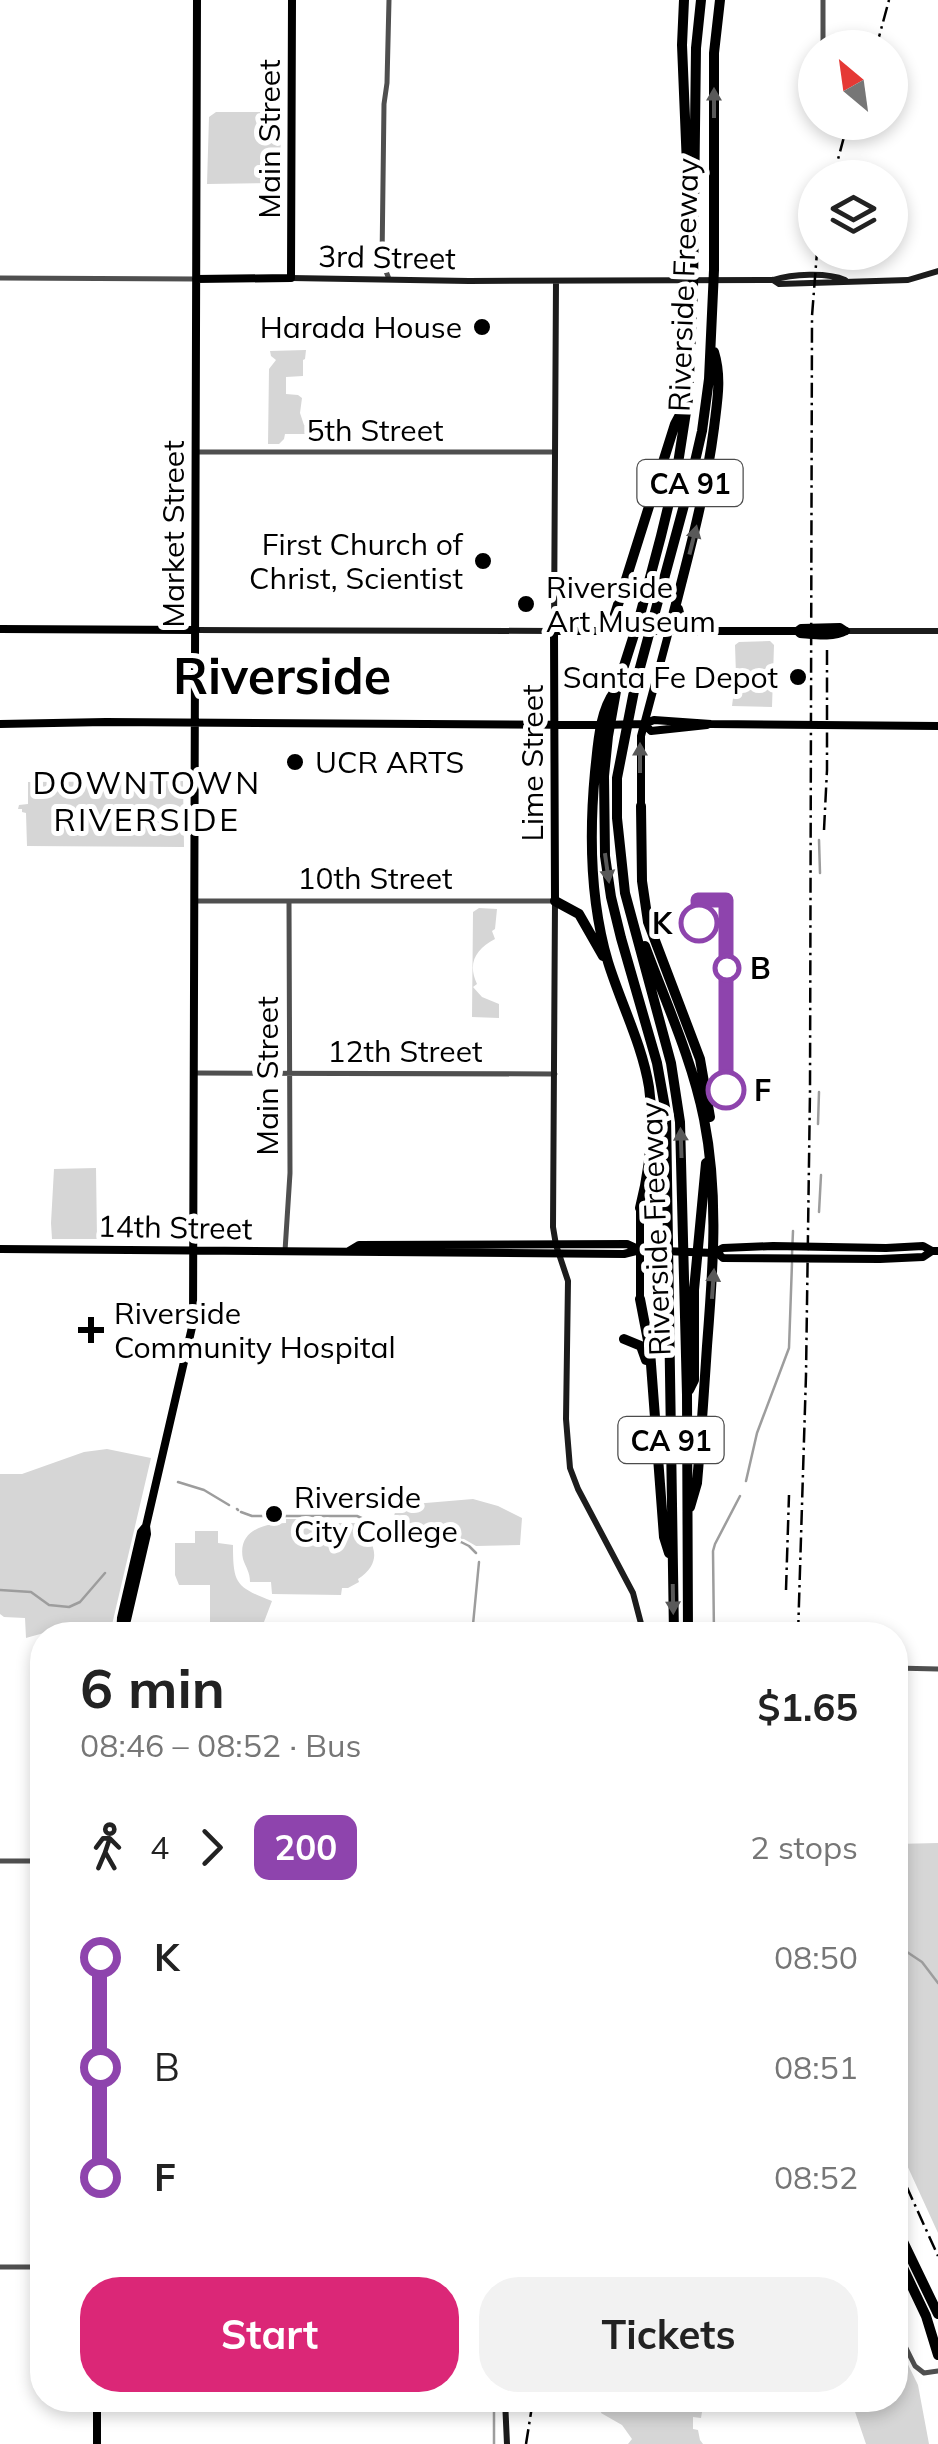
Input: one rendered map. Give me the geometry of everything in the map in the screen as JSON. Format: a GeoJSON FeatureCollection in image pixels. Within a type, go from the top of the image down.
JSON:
{"type":"FeatureCollection","features":[{"type":"Feature","properties":{"kind":"highway"},"geometry":{"type":"LineString","coordinates":[[684,0],[687,196],[693,266]]}},
{"type":"Feature","properties":{"kind":"highway","name":"Riverside Freeway"},"geometry":{"type":"LineString","coordinates":[[674,1622],[667,1130],[658,1063],[620,938],[605,856],[604,736],[607,701],[616,690],[639,619],[676,470],[688,400],[696,48],[701,0]]}},
{"type":"Feature","properties":{"kind":"highway","name":"Riverside Freeway"},"geometry":{"type":"LineString","coordinates":[[688,1622],[680,1122],[670,1063],[625,892],[617,778],[628,714],[702,431],[714,291],[714,54],[723,0]]}},
{"type":"Feature","properties":{"kind":"highway"},"geometry":{"type":"LineString","coordinates":[[669,631],[704,495],[711,452],[719,370],[711,342]]}},
{"type":"Feature","properties":{"kind":"highway"},"geometry":{"type":"LineString","coordinates":[[610,630],[675,424],[688,400]]}},
{"type":"Feature","properties":{"kind":"highway"},"geometry":{"type":"LineString","coordinates":[[678,603],[681,621],[695,631]]}},
{"type":"Feature","properties":{"kind":"highway"},"geometry":{"type":"LineString","coordinates":[[604,736],[591,834],[597,912],[608,960],[646,1074],[650,1101],[650,1166],[640,1208]]}},
{"type":"Feature","properties":{"kind":"highway"},"geometry":{"type":"LineString","coordinates":[[641,806],[648,922],[700,1059],[710,1116],[694,1290],[694,1380],[687,1395]]}},
{"type":"Feature","properties":{"kind":"highway"},"geometry":{"type":"LineString","coordinates":[[555,901],[578,914],[619,986],[642,1042],[658,1063]]}},
{"type":"Feature","properties":{"kind":"highway"},"geometry":{"type":"LineString","coordinates":[[632,923],[644,944],[693,1076],[705,1124],[714,1190],[698,1483],[687,1518]]}},
{"type":"Feature","properties":{"kind":"highway"},"geometry":{"type":"LineString","coordinates":[[640,1299],[650,1351],[664,1536],[672,1563]]}},
{"type":"Feature","properties":{"kind":"highway"},"geometry":{"type":"LineString","coordinates":[[624,1339],[644,1349],[648,1376],[653,1382]]}},
{"type":"Feature","properties":{"kind":"highway"},"geometry":{"type":"LineString","coordinates":[[908,2252],[938,2314]]}},
{"type":"Feature","properties":{"kind":"highway"},"geometry":{"type":"LineString","coordinates":[[908,2278],[938,2355]]}},
{"type":"Feature","properties":{"kind":"main road","name":"Market Street"},"geometry":{"type":"LineString","coordinates":[[126,1622],[192,1332],[196,0]]}},
{"type":"Feature","properties":{"kind":"main road","name":"Main Street"},"geometry":{"type":"LineString","coordinates":[[290,278],[292,0]]}},
{"type":"Feature","properties":{"kind":"main road","name":"3rd Street"},"geometry":{"type":"LineString","coordinates":[[196,279],[774,280],[818,276],[908,280],[938,272]]}},
{"type":"Feature","properties":{"kind":"main road","name":"Lime Street"},"geometry":{"type":"LineString","coordinates":[[556,281],[553,1227],[568,1281],[566,1422],[570,1468],[633,1594],[641,1622]]}},
{"type":"Feature","properties":{"kind":"main road"},"geometry":{"type":"LineString","coordinates":[[0,629],[840,628],[938,632]]}},
{"type":"Feature","properties":{"kind":"main road"},"geometry":{"type":"LineString","coordinates":[[641,806],[640,736],[669,631]]}},
{"type":"Feature","properties":{"kind":"main road"},"geometry":{"type":"LineString","coordinates":[[650,701],[658,715],[678,721]]}},
{"type":"Feature","properties":{"kind":"main road"},"geometry":{"type":"LineString","coordinates":[[0,724],[553,725],[644,724],[654,720],[938,726]]}},
{"type":"Feature","properties":{"kind":"main road"},"geometry":{"type":"LineString","coordinates":[[644,724],[651,730],[711,724]]}},
{"type":"Feature","properties":{"kind":"main road"},"geometry":{"type":"LineString","coordinates":[[640,1208],[640,1299]]}},
{"type":"Feature","properties":{"kind":"main road"},"geometry":{"type":"LineString","coordinates":[[438,1252],[466,1248],[467,1244]]}},
{"type":"Feature","properties":{"kind":"main road","name":"14th Street"},"geometry":{"type":"LineString","coordinates":[[349,1250],[359,1245],[467,1244],[558,1249]]}},
{"type":"Feature","properties":{"kind":"main road","name":"14th Street"},"geometry":{"type":"LineString","coordinates":[[0,1249],[438,1252],[627,1244],[640,1250],[711,1252],[723,1258],[880,1259],[923,1257],[935,1250]]}},
{"type":"Feature","properties":{"kind":"main road"},"geometry":{"type":"LineString","coordinates":[[96,2412],[97,2444]]}},
{"type":"Feature","properties":{"kind":"main road"},"geometry":{"type":"LineString","coordinates":[[506,2412],[506,2444]]}},
{"type":"Feature","properties":{"kind":"street"},"geometry":{"type":"LineString","coordinates":[[368,279],[377,274],[382,260],[389,0]]}},
{"type":"Feature","properties":{"kind":"street"},"geometry":{"type":"LineString","coordinates":[[823,0],[823,30]]}},
{"type":"Feature","properties":{"kind":"street"},"geometry":{"type":"LineString","coordinates":[[382,260],[389,279]]}},
{"type":"Feature","properties":{"kind":"street","name":"3rd Street"},"geometry":{"type":"LineString","coordinates":[[0,278],[196,279]]}},
{"type":"Feature","properties":{"kind":"street","name":"5th Street"},"geometry":{"type":"LineString","coordinates":[[196,452],[554,452]]}},
{"type":"Feature","properties":{"kind":"street","name":"10th Street"},"geometry":{"type":"LineString","coordinates":[[195,901],[555,901]]}},
{"type":"Feature","properties":{"kind":"street","name":"Main Street"},"geometry":{"type":"LineString","coordinates":[[285,1251],[290,1173],[289,901]]}},
{"type":"Feature","properties":{"kind":"street","name":"12th Street"},"geometry":{"type":"LineString","coordinates":[[194,1073],[554,1074]]}},
{"type":"Feature","properties":{"kind":"street"},"geometry":{"type":"LineString","coordinates":[[908,1668],[938,1669]]}},
{"type":"Feature","properties":{"kind":"street"},"geometry":{"type":"LineString","coordinates":[[0,1861],[30,1861]]}},
{"type":"Feature","properties":{"kind":"street"},"geometry":{"type":"LineString","coordinates":[[0,2267],[30,2267]]}},
{"type":"Feature","properties":{"kind":"street"},"geometry":{"type":"LineString","coordinates":[[908,2352],[924,2373],[938,2371]]}},
{"type":"Feature","properties":{"kind":"shaded area"},"geometry":{"type":"Polygon","coordinates":[[[216,112],[281,112],[280,183],[207,184],[209,117],[216,112]]]}},
{"type":"Feature","properties":{"kind":"shaded area"},"geometry":{"type":"Polygon","coordinates":[[[306,350],[303,376],[286,377],[286,394],[302,398],[300,413],[308,432],[285,434],[279,444],[268,444],[269,369],[276,360],[270,351],[306,350]]]}},
{"type":"Feature","properties":{"kind":"shaded area"},"geometry":{"type":"Polygon","coordinates":[[[770,641],[774,645],[772,707],[732,706],[735,645],[770,641]]]}},
{"type":"Feature","properties":{"kind":"shaded area"},"geometry":{"type":"Polygon","coordinates":[[[183,781],[184,847],[27,846],[26,813],[18,809],[19,805],[28,804],[28,782],[183,781]]]}},
{"type":"Feature","properties":{"kind":"shaded area"},"geometry":{"type":"Polygon","coordinates":[[[479,908],[497,909],[492,931],[495,939],[475,957],[477,984],[473,987],[482,997],[499,1004],[499,1018],[472,1017],[473,912],[479,908]]]}},
{"type":"Feature","properties":{"kind":"shaded area"},"geometry":{"type":"Polygon","coordinates":[[[96,1168],[97,1239],[52,1239],[54,1169],[96,1168]]]}},
{"type":"Feature","properties":{"kind":"shaded area"},"geometry":{"type":"Polygon","coordinates":[[[107,1449],[151,1458],[113,1622],[30,1622],[30,1637],[26,1638],[25,1618],[0,1614],[0,1474],[22,1474],[84,1452],[107,1449]]]}},
{"type":"Feature","properties":{"kind":"shaded area"},"geometry":{"type":"Polygon","coordinates":[[[473,1499],[522,1518],[520,1545],[476,1546],[464,1539],[413,1536],[390,1530],[396,1509],[402,1505],[473,1499]]]}},
{"type":"Feature","properties":{"kind":"shaded area"},"geometry":{"type":"Polygon","coordinates":[[[286,1519],[356,1523],[372,1544],[372,1565],[359,1582],[342,1588],[341,1595],[272,1594],[271,1582],[250,1582],[242,1549],[254,1530],[286,1523],[286,1519]]]}},
{"type":"Feature","properties":{"kind":"shaded area"},"geometry":{"type":"Polygon","coordinates":[[[195,1531],[218,1531],[218,1543],[233,1545],[239,1582],[272,1601],[264,1622],[210,1622],[210,1585],[179,1585],[175,1575],[175,1543],[195,1543],[195,1531]]]}},
{"type":"Feature","properties":{"kind":"shaded area"},"geometry":{"type":"Polygon","coordinates":[[[938,1843],[938,2233],[908,2167],[908,1844],[938,1843]]]}},
{"type":"Feature","properties":{"kind":"shaded area"},"geometry":{"type":"Polygon","coordinates":[[[908,2365],[918,2385],[929,2444],[866,2444],[855,2412],[908,2412],[908,2365]]]}},
{"type":"Feature","properties":{"kind":"shaded area"},"geometry":{"type":"Polygon","coordinates":[[[702,2412],[701,2418],[693,2417],[693,2429],[698,2430],[703,2444],[628,2444],[632,2439],[622,2425],[601,2413],[702,2412]]]}},
{"type":"Feature","properties":{"kind":"waterway"},"geometry":{"type":"LineString","coordinates":[[819,840],[820,873]]}},
{"type":"Feature","properties":{"kind":"waterway"},"geometry":{"type":"LineString","coordinates":[[818,1124],[819,1092]]}},
{"type":"Feature","properties":{"kind":"waterway"},"geometry":{"type":"LineString","coordinates":[[819,1212],[821,1175]]}},
{"type":"Feature","properties":{"kind":"waterway"},"geometry":{"type":"LineString","coordinates":[[792,1255],[793,1231]]}},
{"type":"Feature","properties":{"kind":"waterway"},"geometry":{"type":"LineString","coordinates":[[746,1481],[757,1433],[789,1348],[792,1263]]}},
{"type":"Feature","properties":{"kind":"waterway"},"geometry":{"type":"LineString","coordinates":[[178,1482],[204,1490],[229,1505]]}},
{"type":"Feature","properties":{"kind":"waterway"},"geometry":{"type":"LineString","coordinates":[[714,1622],[713,1551],[740,1496]]}},
{"type":"Feature","properties":{"kind":"waterway"},"geometry":{"type":"LineString","coordinates":[[241,1512],[252,1516],[357,1516],[381,1535]]}},
{"type":"Feature","properties":{"kind":"waterway"},"geometry":{"type":"LineString","coordinates":[[386,1539],[461,1542],[476,1553]]}},
{"type":"Feature","properties":{"kind":"waterway"},"geometry":{"type":"LineString","coordinates":[[473,1622],[479,1562]]}},
{"type":"Feature","properties":{"kind":"waterway"},"geometry":{"type":"LineString","coordinates":[[0,1590],[31,1592],[49,1605],[69,1607],[80,1602],[105,1573]]}},
{"type":"Feature","properties":{"kind":"waterway"},"geometry":{"type":"LineString","coordinates":[[908,1953],[922,1962],[938,1983]]}},
{"type":"Feature","properties":{"kind":"waterway"},"geometry":{"type":"LineString","coordinates":[[494,2412],[494,2444]]}},
{"type":"Feature","properties":{"kind":"railway"},"geometry":{"type":"LineString","coordinates":[[881,30],[889,0]]}},
{"type":"Feature","properties":{"kind":"railway"},"geometry":{"type":"LineString","coordinates":[[838,160],[843,140]]}},
{"type":"Feature","properties":{"kind":"railway"},"geometry":{"type":"LineString","coordinates":[[798,1622],[810,1091],[812,316],[816,270]]}},
{"type":"Feature","properties":{"kind":"railway"},"geometry":{"type":"LineString","coordinates":[[824,830],[827,646]]}},
{"type":"Feature","properties":{"kind":"railway"},"geometry":{"type":"LineString","coordinates":[[786,1590],[789,1495]]}},
{"type":"Feature","properties":{"kind":"railway"},"geometry":{"type":"LineString","coordinates":[[908,2190],[938,2256]]}},
{"type":"Feature","properties":{"kind":"railway"},"geometry":{"type":"LineString","coordinates":[[526,2444],[531,2412]]}},
{"type":"Feature","properties":{"kind":"bus line","name":"200"},"geometry":{"type":"LineString","coordinates":[[699,923],[698,900],[726,900],[726,1090]]}},
{"type":"Feature","properties":{"kind":"place","name":"Harada House"},"geometry":{"type":"Point","coordinates":[482,327]}},
{"type":"Feature","properties":{"kind":"place","name":"First Church of Christ, Scientist"},"geometry":{"type":"Point","coordinates":[483,561]}},
{"type":"Feature","properties":{"kind":"place","name":"Riverside Art Museum"},"geometry":{"type":"Point","coordinates":[526,604]}},
{"type":"Feature","properties":{"kind":"place","name":"Santa Fe Depot"},"geometry":{"type":"Point","coordinates":[798,677]}},
{"type":"Feature","properties":{"kind":"place","name":"UCR ARTS"},"geometry":{"type":"Point","coordinates":[295,762]}},
{"type":"Feature","properties":{"kind":"place","name":"K"},"geometry":{"type":"Point","coordinates":[699,923]}},
{"type":"Feature","properties":{"kind":"place","name":"B"},"geometry":{"type":"Point","coordinates":[727,968]}},
{"type":"Feature","properties":{"kind":"place","name":"F"},"geometry":{"type":"Point","coordinates":[726,1090]}},
{"type":"Feature","properties":{"kind":"place","name":"Riverside Community Hospital"},"geometry":{"type":"Point","coordinates":[91,1330]}},
{"type":"Feature","properties":{"kind":"place","name":"Riverside City College"},"geometry":{"type":"Point","coordinates":[274,1514]}},
{"type":"Feature","properties":{"kind":"district","name":"Riverside"},"geometry":{"type":"Point","coordinates":[282,675]}},
{"type":"Feature","properties":{"kind":"district","name":"DOWNTOWN RIVERSIDE"},"geometry":{"type":"Point","coordinates":[147,800]}}]}
